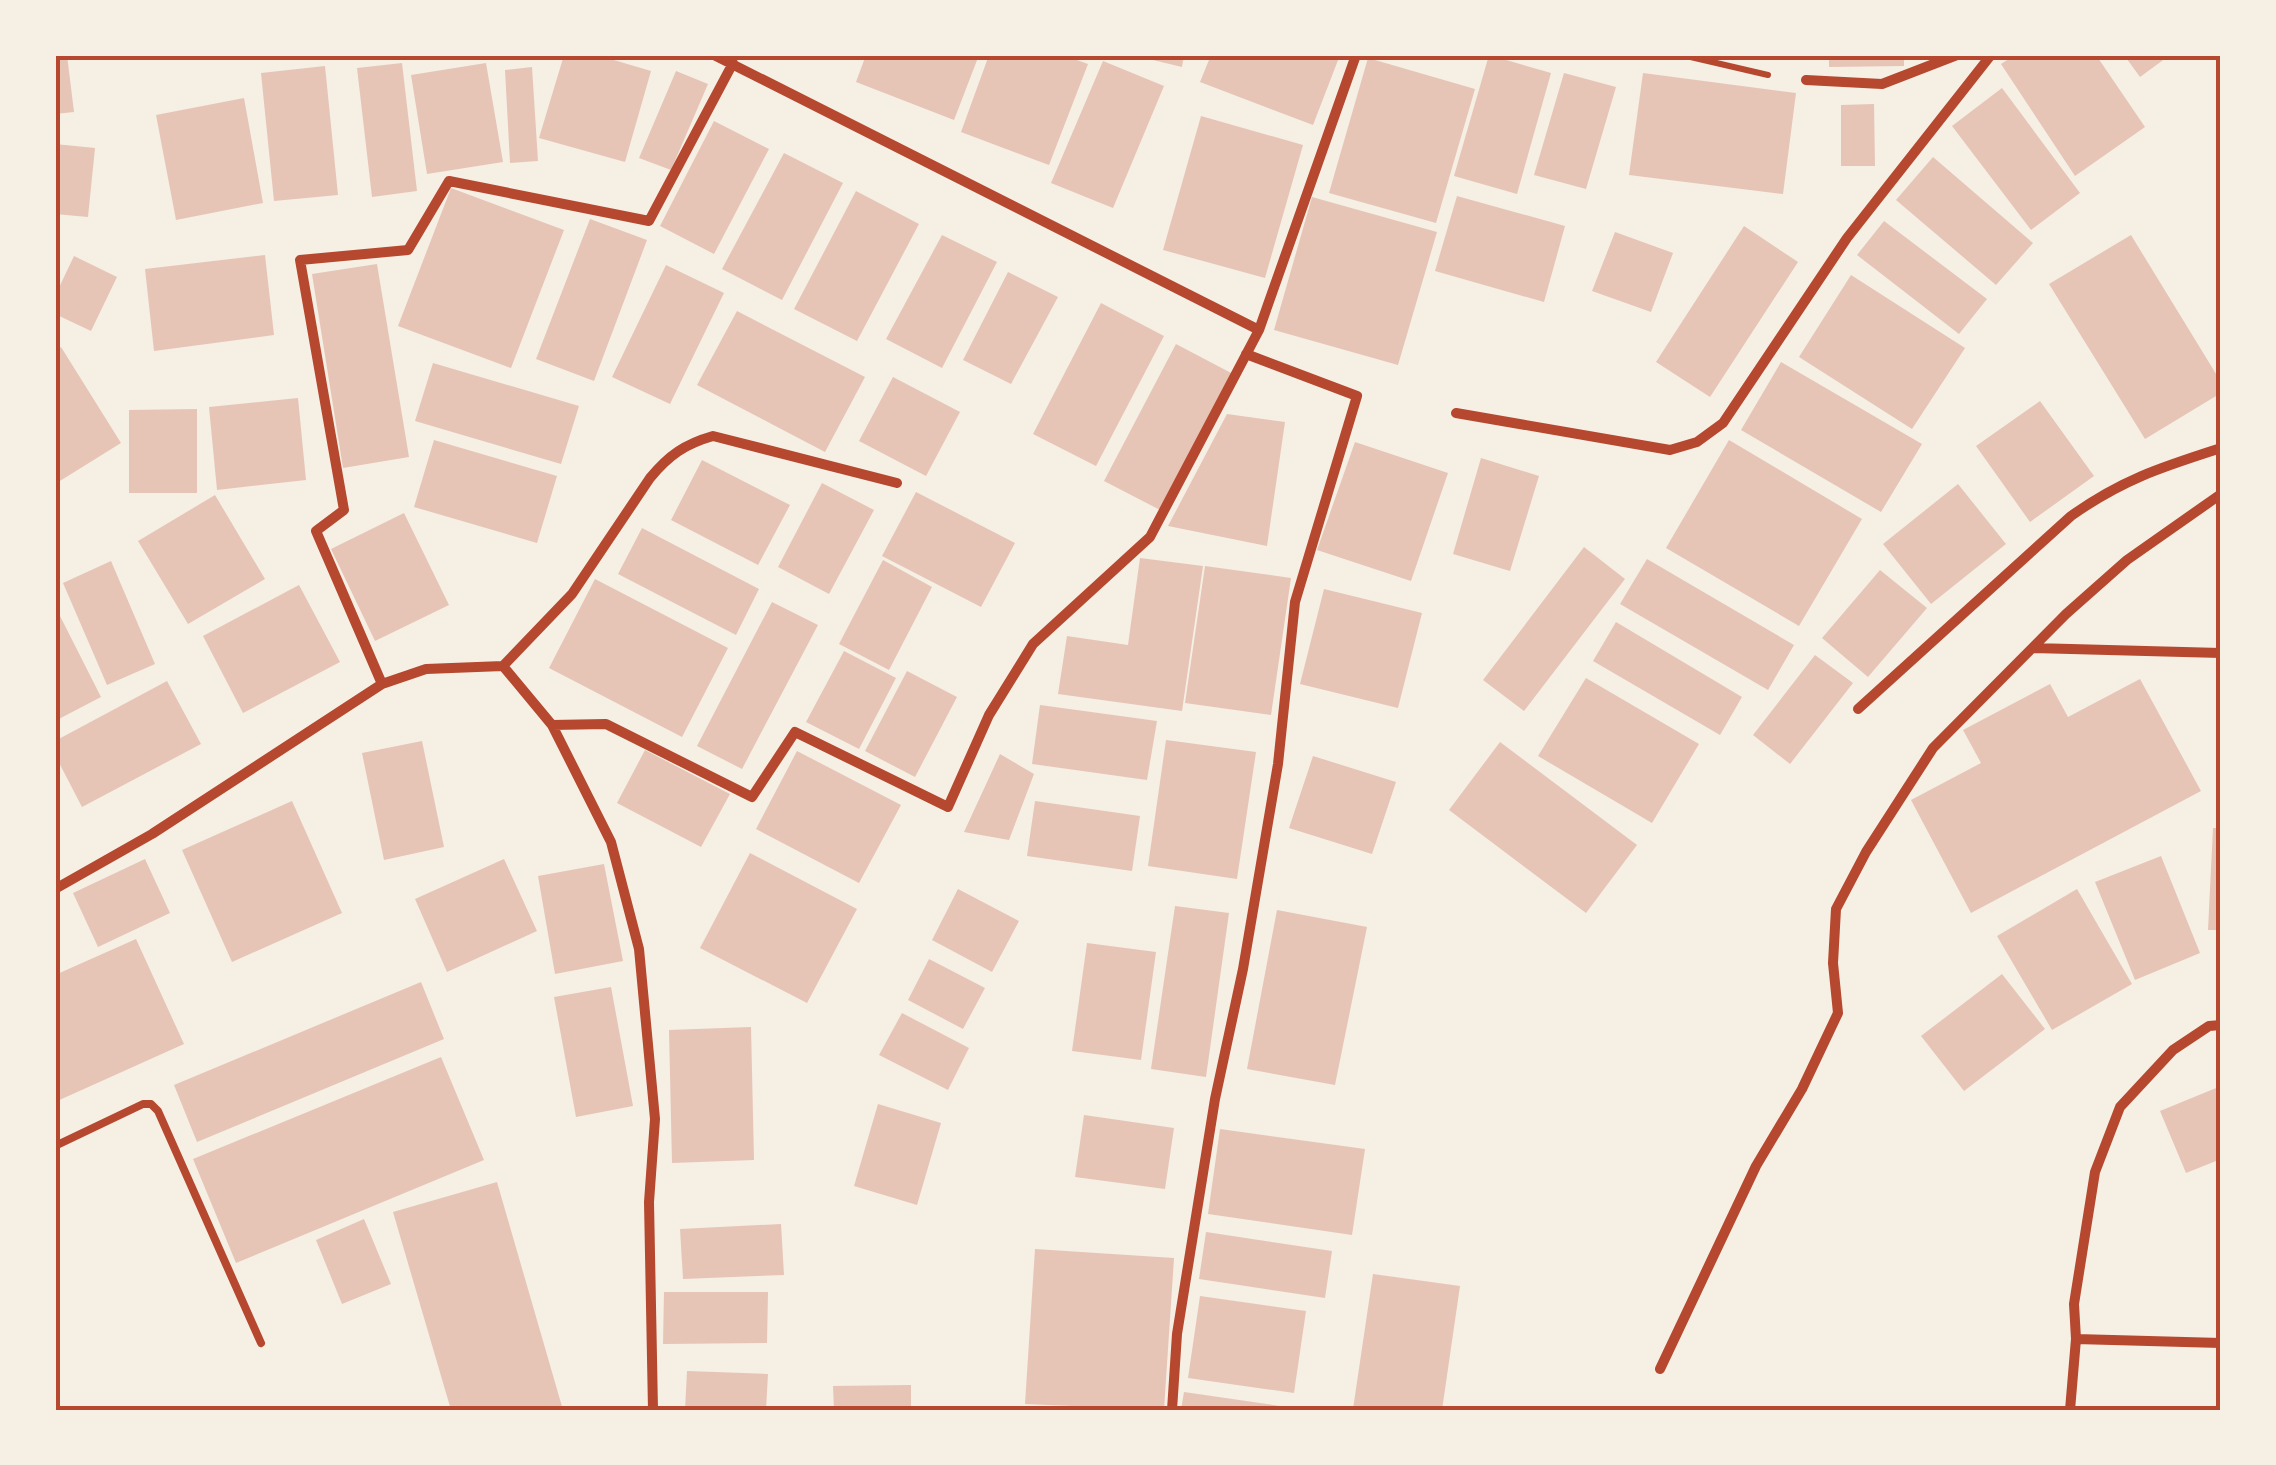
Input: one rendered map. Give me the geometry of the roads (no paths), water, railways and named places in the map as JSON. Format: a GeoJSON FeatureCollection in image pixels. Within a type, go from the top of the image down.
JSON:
{"type":"FeatureCollection","features":[{"type":"Feature","properties":{"kind":"street"},"geometry":{"type":"LineString","coordinates":[[714,55],[1260,330]]}},
{"type":"Feature","properties":{"kind":"street"},"geometry":{"type":"LineString","coordinates":[[552,725],[606,724],[752,798],[795,732],[948,807],[989,715],[1033,644],[1150,537],[1260,330],[1356,55]]}},
{"type":"Feature","properties":{"kind":"street"},"geometry":{"type":"LineString","coordinates":[[1806,80],[1882,84],[1957,55]]}},
{"type":"Feature","properties":{"kind":"street"},"geometry":{"type":"LineString","coordinates":[[1456,413],[1670,450],[1697,442],[1723,423],[1847,238],[1992,55]]}},
{"type":"Feature","properties":{"kind":"street"},"geometry":{"type":"LineString","coordinates":[[382,684],[316,530],[344,510],[300,260],[408,250],[449,181],[648,221],[733,63]]}},
{"type":"Feature","properties":{"kind":"street"},"geometry":{"type":"LineString","coordinates":[[1172,1410],[1178,1334],[1215,1099],[1278,764],[1295,602],[1357,396],[1246,354]]}},
{"type":"Feature","properties":{"kind":"street"},"geometry":{"type":"LineString","coordinates":[[55,889],[152,834],[382,684],[426,668],[503,666],[572,594],[650,478],[664,460],[687,443],[713,436],[897,484]]}},
{"type":"Feature","properties":{"kind":"street"},"geometry":{"type":"LineString","coordinates":[[1858,708],[2071,516],[2110,489],[2155,469],[2221,448]]}},
{"type":"Feature","properties":{"kind":"street"},"geometry":{"type":"LineString","coordinates":[[1660,1369],[1756,1166],[1796,1099],[1838,1013],[1833,963],[1836,909],[1866,852],[1933,748],[2127,560],[2221,494]]}},
{"type":"Feature","properties":{"kind":"street"},"geometry":{"type":"LineString","coordinates":[[2033,648],[2221,653]]}},
{"type":"Feature","properties":{"kind":"street"},"geometry":{"type":"LineString","coordinates":[[503,666],[552,725],[611,842],[639,948],[655,1118],[649,1202],[653,1410]]}},
{"type":"Feature","properties":{"kind":"street"},"geometry":{"type":"LineString","coordinates":[[2070,1410],[2076,1340],[2074,1304],[2094,1172],[2120,1107],[2173,1050],[2209,1026],[2221,1025]]}},
{"type":"Feature","properties":{"kind":"street"},"geometry":{"type":"LineString","coordinates":[[2076,1340],[2221,1344]]}},
{"type":"Feature","properties":{"kind":"lane"},"geometry":{"type":"LineString","coordinates":[[55,1146],[143,1104],[152,1104],[261,1344]]}}]}
